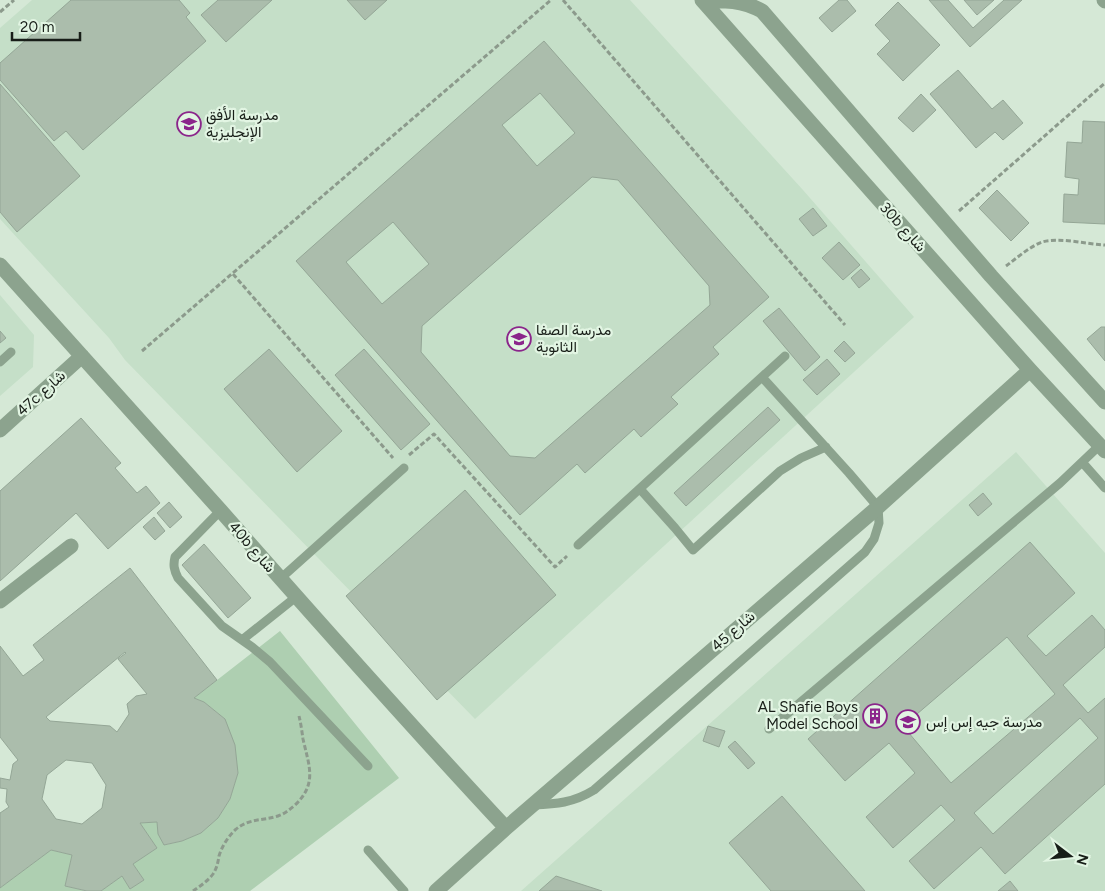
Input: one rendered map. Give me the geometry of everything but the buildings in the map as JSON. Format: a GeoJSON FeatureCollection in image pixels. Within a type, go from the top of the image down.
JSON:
{"type":"FeatureCollection","features":[{"type":"Feature","properties":{"kind":"street","name":"30b شارع"},"geometry":{"type":"LineString","coordinates":[[702,1],[733,0],[753,5],[762,11],[945,224],[1105,402]]}},
{"type":"Feature","properties":{"kind":"street","name":"30b شارع"},"geometry":{"type":"LineString","coordinates":[[702,1],[1030,370],[1102,448]]}},
{"type":"Feature","properties":{"kind":"street","name":"40b شارع"},"geometry":{"type":"LineString","coordinates":[[0,265],[296,597],[506,828]]}},
{"type":"Feature","properties":{"kind":"street","name":"47c شارع"},"geometry":{"type":"LineString","coordinates":[[1,427],[82,356]]}},
{"type":"Feature","properties":{"kind":"street","name":"شارع 45"},"geometry":{"type":"LineString","coordinates":[[436,891],[506,828],[878,507],[1030,370]]}},
{"type":"Feature","properties":{"kind":"street"},"geometry":{"type":"LineString","coordinates":[[0,601],[71,546]]}},
{"type":"Feature","properties":{"kind":"lane"},"geometry":{"type":"LineString","coordinates":[[0,362],[11,352]]}},
{"type":"Feature","properties":{"kind":"lane"},"geometry":{"type":"LineString","coordinates":[[578,545],[785,356]]}},
{"type":"Feature","properties":{"kind":"lane"},"geometry":{"type":"LineString","coordinates":[[532,806],[561,804],[584,796],[594,790],[865,552],[874,539],[879,523],[878,507],[762,377]]}},
{"type":"Feature","properties":{"kind":"lane"},"geometry":{"type":"LineString","coordinates":[[640,489],[693,550],[780,471],[801,458],[826,447]]}},
{"type":"Feature","properties":{"kind":"lane"},"geometry":{"type":"LineString","coordinates":[[769,728],[1060,483],[1082,462],[1102,448]]}},
{"type":"Feature","properties":{"kind":"lane"},"geometry":{"type":"LineString","coordinates":[[1082,462],[1105,488]]}},
{"type":"Feature","properties":{"kind":"lane"},"geometry":{"type":"LineString","coordinates":[[280,579],[401,466]]}},
{"type":"Feature","properties":{"kind":"lane"},"geometry":{"type":"LineString","coordinates":[[220,511],[175,556],[173,564],[178,578],[222,626],[270,662],[368,766]]}},
{"type":"Feature","properties":{"kind":"lane"},"geometry":{"type":"LineString","coordinates":[[242,640],[296,597]]}},
{"type":"Feature","properties":{"kind":"lane"},"geometry":{"type":"LineString","coordinates":[[368,850],[404,891]]}},
{"type":"Feature","properties":{"kind":"path"},"geometry":{"type":"LineString","coordinates":[[0,12],[14,0]]}},
{"type":"Feature","properties":{"kind":"path"},"geometry":{"type":"LineString","coordinates":[[142,351],[551,0]]}},
{"type":"Feature","properties":{"kind":"path"},"geometry":{"type":"LineString","coordinates":[[563,0],[845,325]]}},
{"type":"Feature","properties":{"kind":"path"},"geometry":{"type":"LineString","coordinates":[[945,224],[1105,83]]}},
{"type":"Feature","properties":{"kind":"path"},"geometry":{"type":"LineString","coordinates":[[991,276],[1032,247],[1043,242],[1054,240],[1105,245]]}},
{"type":"Feature","properties":{"kind":"path"},"geometry":{"type":"LineString","coordinates":[[232,274],[401,466]]}},
{"type":"Feature","properties":{"kind":"path"},"geometry":{"type":"LineString","coordinates":[[405,458],[434,434],[555,567],[578,545]]}},
{"type":"Feature","properties":{"kind":"path"},"geometry":{"type":"LineString","coordinates":[[193,891],[213,874],[218,865],[223,845],[236,829],[254,820],[278,816],[289,810],[299,801],[306,790],[310,777],[310,763],[302,732],[297,692]]}},
{"type":"Feature","properties":{"kind":"shaded area","name":"مدرسة الصفا الثانوية"},"geometry":{"type":"Polygon","coordinates":[[[32,0],[630,0],[803,190],[914,317],[475,719],[125,360],[109,338],[0,219],[0,28],[32,0]]]}},
{"type":"Feature","properties":{"kind":"shaded area"},"geometry":{"type":"Polygon","coordinates":[[[0,295],[34,335],[33,367],[0,396],[0,295]]]}},
{"type":"Feature","properties":{"kind":"shaded area","name":"مدرسة جيه إس إس"},"geometry":{"type":"Polygon","coordinates":[[[1016,452],[1105,553],[1105,891],[521,891],[1016,452]]]}},
{"type":"Feature","properties":{"kind":"shaded area"},"geometry":{"type":"Polygon","coordinates":[[[280,631],[399,778],[250,891],[101,891],[122,876],[130,889],[144,880],[133,864],[157,848],[140,823],[157,822],[165,845],[182,841],[201,833],[218,818],[230,799],[238,773],[225,719],[204,702],[194,698],[280,631]]]}},
{"type":"Feature","properties":{"kind":"shaded area"},"geometry":{"type":"Polygon","coordinates":[[[51,850],[72,855],[65,886],[87,891],[0,891],[0,888],[51,850]]]}},
{"type":"Feature","properties":{"kind":"place","name":"مدرسة الأفق الإنجليزية"},"geometry":{"type":"Point","coordinates":[189,124]}},
{"type":"Feature","properties":{"kind":"place","name":"مدرسة الصفا الثانوية"},"geometry":{"type":"Point","coordinates":[519,339]}},
{"type":"Feature","properties":{"kind":"place","name":"AL Shafie Boys Model School"},"geometry":{"type":"Point","coordinates":[875,716]}},
{"type":"Feature","properties":{"kind":"place","name":"مدرسة جيه إس إس"},"geometry":{"type":"Point","coordinates":[908,722]}}]}
